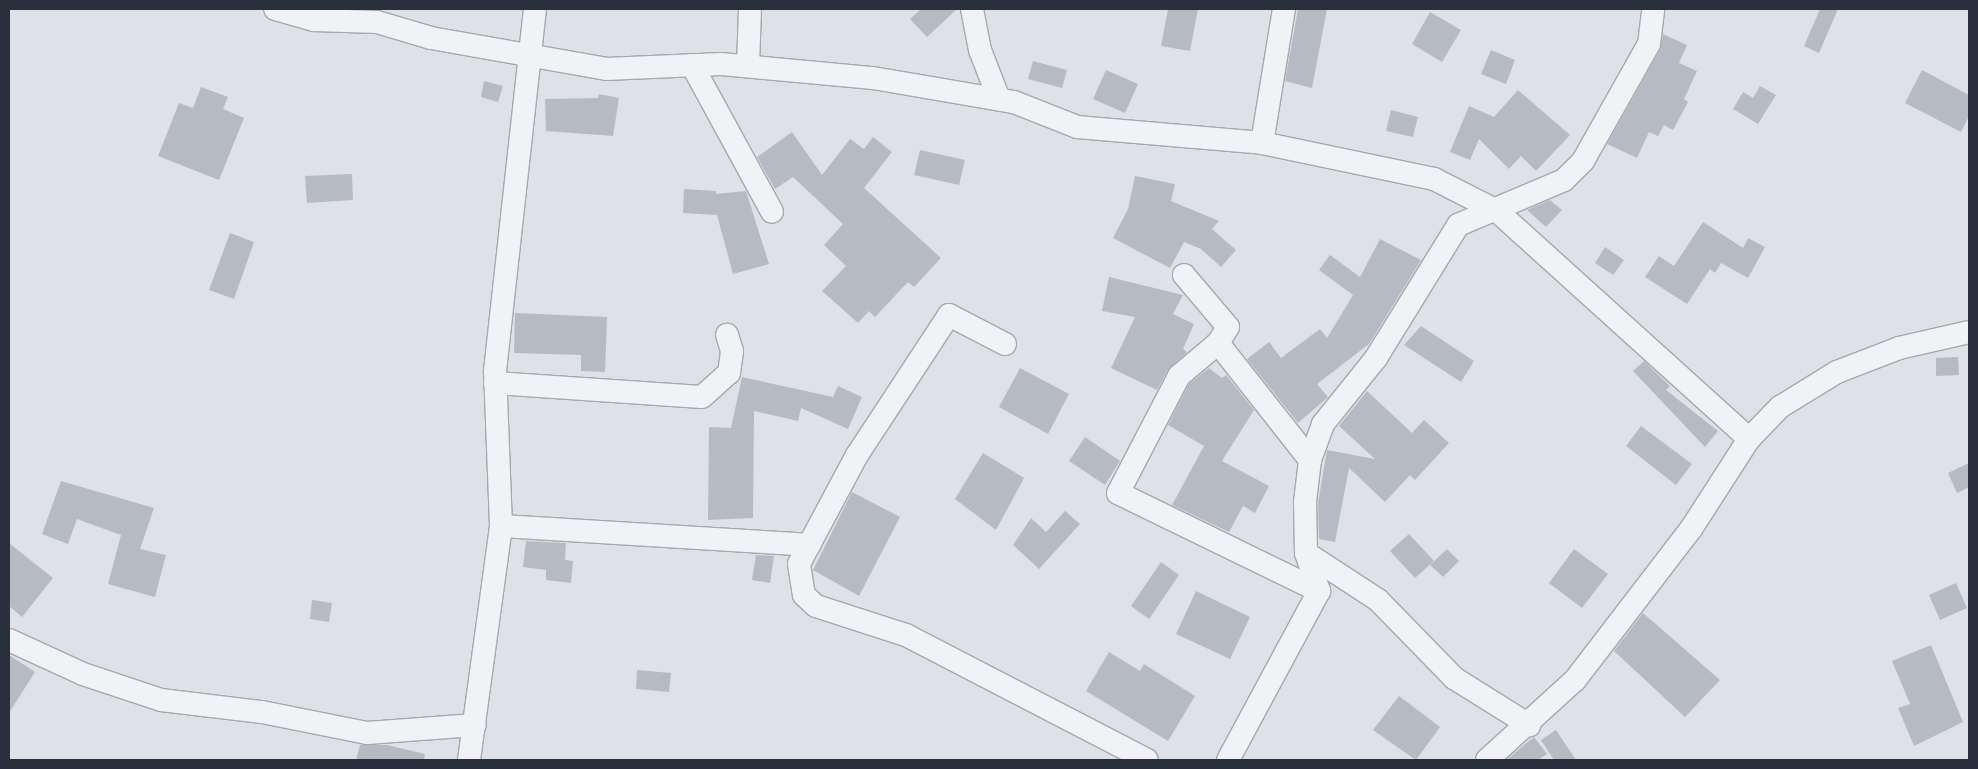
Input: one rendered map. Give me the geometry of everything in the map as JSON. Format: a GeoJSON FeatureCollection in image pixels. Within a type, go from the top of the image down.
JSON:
{"type":"FeatureCollection","features":[{"type":"Feature","properties":{"kind":"street"},"geometry":{"type":"LineString","coordinates":[[275,9],[314,20],[377,22],[431,38],[606,69],[692,65],[748,66],[872,78],[999,99],[1077,127],[1262,143],[1434,179],[1497,211],[1749,438]]}},
{"type":"Feature","properties":{"kind":"street"},"geometry":{"type":"LineString","coordinates":[[469,760],[501,526],[494,383],[528,55],[536,9]]}},
{"type":"Feature","properties":{"kind":"street"},"geometry":{"type":"LineString","coordinates":[[748,66],[750,9]]}},
{"type":"Feature","properties":{"kind":"street"},"geometry":{"type":"LineString","coordinates":[[1262,143],[1284,9]]}},
{"type":"Feature","properties":{"kind":"street"},"geometry":{"type":"LineString","coordinates":[[1649,44],[1653,9]]}},
{"type":"Feature","properties":{"kind":"street"},"geometry":{"type":"LineString","coordinates":[[1228,760],[1319,591],[1306,554],[1304,502],[1310,460],[1323,424],[1376,358],[1458,224],[1497,211],[1514,198],[1564,180],[1583,161],[1669,9]]}},
{"type":"Feature","properties":{"kind":"street"},"geometry":{"type":"LineString","coordinates":[[980,12],[980,50],[999,99]]}},
{"type":"Feature","properties":{"kind":"street"},"geometry":{"type":"LineString","coordinates":[[692,65],[772,212]]}},
{"type":"Feature","properties":{"kind":"street"},"geometry":{"type":"LineString","coordinates":[[1184,275],[1228,327],[1218,343],[1179,376],[1118,493],[1319,591]]}},
{"type":"Feature","properties":{"kind":"street"},"geometry":{"type":"LineString","coordinates":[[1005,344],[949,315],[856,455],[799,564],[804,595],[816,606],[906,636],[1146,760]]}},
{"type":"Feature","properties":{"kind":"street"},"geometry":{"type":"LineString","coordinates":[[1487,760],[1529,725],[1574,680],[1691,528],[1749,438],[1780,407],[1837,372],[1899,348],[1969,332]]}},
{"type":"Feature","properties":{"kind":"street"},"geometry":{"type":"LineString","coordinates":[[494,383],[702,397],[729,373],[732,351],[727,335]]}},
{"type":"Feature","properties":{"kind":"street"},"geometry":{"type":"LineString","coordinates":[[1218,343],[1310,460]]}},
{"type":"Feature","properties":{"kind":"street"},"geometry":{"type":"LineString","coordinates":[[501,526],[809,545]]}},
{"type":"Feature","properties":{"kind":"street"},"geometry":{"type":"LineString","coordinates":[[1306,554],[1378,600],[1454,678],[1529,725]]}},
{"type":"Feature","properties":{"kind":"street"},"geometry":{"type":"LineString","coordinates":[[9,640],[83,674],[161,700],[262,712],[367,733],[475,725]]}},
{"type":"Feature","properties":{"kind":"building"},"geometry":{"type":"Polygon","coordinates":[[[921,9],[957,9],[927,37],[910,19],[921,9]]]}},
{"type":"Feature","properties":{"kind":"building"},"geometry":{"type":"Polygon","coordinates":[[[1168,9],[1198,9],[1190,51],[1161,46],[1168,9]]]}},
{"type":"Feature","properties":{"kind":"building"},"geometry":{"type":"Polygon","coordinates":[[[1298,9],[1327,9],[1312,88],[1285,81],[1298,9]]]}},
{"type":"Feature","properties":{"kind":"building"},"geometry":{"type":"Polygon","coordinates":[[[1820,9],[1838,9],[1819,53],[1804,46],[1820,9]]]}},
{"type":"Feature","properties":{"kind":"building"},"geometry":{"type":"Polygon","coordinates":[[[1430,12],[1461,30],[1442,62],[1412,44],[1430,12]]]}},
{"type":"Feature","properties":{"kind":"building"},"geometry":{"type":"Polygon","coordinates":[[[1663,34],[1687,45],[1679,63],[1697,71],[1684,99],[1688,102],[1673,130],[1664,125],[1658,136],[1649,132],[1637,158],[1607,144],[1660,50],[1663,34]]]}},
{"type":"Feature","properties":{"kind":"building"},"geometry":{"type":"Polygon","coordinates":[[[1491,50],[1515,60],[1506,84],[1481,74],[1491,50]]]}},
{"type":"Feature","properties":{"kind":"building"},"geometry":{"type":"Polygon","coordinates":[[[1033,61],[1067,70],[1062,88],[1028,79],[1033,61]]]}},
{"type":"Feature","properties":{"kind":"building"},"geometry":{"type":"Polygon","coordinates":[[[1106,70],[1138,84],[1125,113],[1093,99],[1106,70]]]}},
{"type":"Feature","properties":{"kind":"building"},"geometry":{"type":"Polygon","coordinates":[[[1922,70],[1969,95],[1969,116],[1961,132],[1905,103],[1922,70]]]}},
{"type":"Feature","properties":{"kind":"building"},"geometry":{"type":"Polygon","coordinates":[[[484,81],[503,86],[498,102],[481,97],[484,81]]]}},
{"type":"Feature","properties":{"kind":"building"},"geometry":{"type":"Polygon","coordinates":[[[1760,86],[1776,95],[1758,124],[1733,109],[1743,92],[1753,98],[1760,86]]]}},
{"type":"Feature","properties":{"kind":"building"},"geometry":{"type":"Polygon","coordinates":[[[201,87],[228,97],[223,109],[244,118],[219,180],[158,156],[179,103],[193,108],[201,87]]]}},
{"type":"Feature","properties":{"kind":"building"},"geometry":{"type":"Polygon","coordinates":[[[1518,90],[1570,135],[1536,171],[1521,156],[1509,169],[1479,139],[1470,160],[1450,152],[1469,106],[1494,117],[1518,90]]]}},
{"type":"Feature","properties":{"kind":"building"},"geometry":{"type":"Polygon","coordinates":[[[599,94],[619,98],[613,136],[546,131],[545,99],[598,98],[599,94]]]}},
{"type":"Feature","properties":{"kind":"building"},"geometry":{"type":"Polygon","coordinates":[[[1391,110],[1418,117],[1413,137],[1386,131],[1391,110]]]}},
{"type":"Feature","properties":{"kind":"building"},"geometry":{"type":"Polygon","coordinates":[[[792,132],[822,175],[850,139],[864,149],[873,137],[892,152],[864,188],[941,258],[914,287],[908,282],[875,317],[869,311],[858,323],[822,291],[846,266],[824,245],[843,224],[793,177],[775,189],[757,157],[792,132]]]}},
{"type":"Feature","properties":{"kind":"building"},"geometry":{"type":"Polygon","coordinates":[[[920,150],[965,160],[959,185],[914,175],[920,150]]]}},
{"type":"Feature","properties":{"kind":"building"},"geometry":{"type":"Polygon","coordinates":[[[352,174],[353,200],[307,203],[305,176],[352,174]]]}},
{"type":"Feature","properties":{"kind":"building"},"geometry":{"type":"Polygon","coordinates":[[[1135,176],[1175,184],[1171,201],[1219,221],[1212,229],[1236,250],[1221,267],[1201,249],[1184,242],[1170,268],[1113,238],[1128,209],[1135,176]]]}},
{"type":"Feature","properties":{"kind":"building"},"geometry":{"type":"Polygon","coordinates":[[[684,189],[716,191],[716,194],[746,191],[769,264],[733,274],[717,215],[683,213],[684,189]]]}},
{"type":"Feature","properties":{"kind":"building"},"geometry":{"type":"Polygon","coordinates":[[[1550,200],[1562,210],[1546,227],[1527,210],[1550,200]]]}},
{"type":"Feature","properties":{"kind":"building"},"geometry":{"type":"Polygon","coordinates":[[[1703,222],[1743,248],[1748,238],[1765,247],[1748,278],[1721,263],[1715,273],[1710,269],[1687,304],[1645,277],[1659,256],[1674,266],[1703,222]]]}},
{"type":"Feature","properties":{"kind":"building"},"geometry":{"type":"Polygon","coordinates":[[[230,233],[254,242],[234,299],[209,290],[230,233]]]}},
{"type":"Feature","properties":{"kind":"building"},"geometry":{"type":"Polygon","coordinates":[[[1380,239],[1421,260],[1369,344],[1317,384],[1328,397],[1298,423],[1247,359],[1269,342],[1281,358],[1320,329],[1327,338],[1353,295],[1319,270],[1330,255],[1360,277],[1380,239]]]}},
{"type":"Feature","properties":{"kind":"building"},"geometry":{"type":"Polygon","coordinates":[[[1605,247],[1624,260],[1613,275],[1595,263],[1605,247]]]}},
{"type":"Feature","properties":{"kind":"building"},"geometry":{"type":"Polygon","coordinates":[[[1109,277],[1183,295],[1173,314],[1194,324],[1183,349],[1187,352],[1168,370],[1157,390],[1111,368],[1135,317],[1102,311],[1109,277]]]}},
{"type":"Feature","properties":{"kind":"building"},"geometry":{"type":"Polygon","coordinates":[[[515,313],[607,317],[605,372],[581,371],[581,355],[514,353],[515,313]]]}},
{"type":"Feature","properties":{"kind":"building"},"geometry":{"type":"Polygon","coordinates":[[[1421,326],[1474,361],[1461,382],[1404,345],[1421,326]]]}},
{"type":"Feature","properties":{"kind":"building"},"geometry":{"type":"Polygon","coordinates":[[[1958,357],[1959,375],[1936,376],[1936,358],[1958,357]]]}},
{"type":"Feature","properties":{"kind":"building"},"geometry":{"type":"Polygon","coordinates":[[[1644,361],[1670,386],[1666,390],[1718,431],[1705,447],[1633,371],[1644,361]]]}},
{"type":"Feature","properties":{"kind":"building"},"geometry":{"type":"Polygon","coordinates":[[[1020,368],[1069,394],[1048,434],[999,407],[1020,368]]]}},
{"type":"Feature","properties":{"kind":"building"},"geometry":{"type":"Polygon","coordinates":[[[1209,368],[1222,378],[1226,375],[1254,410],[1222,461],[1269,486],[1255,513],[1243,506],[1229,532],[1172,505],[1204,446],[1168,425],[1189,384],[1209,368]]]}},
{"type":"Feature","properties":{"kind":"building"},"geometry":{"type":"Polygon","coordinates":[[[742,377],[833,397],[838,386],[862,397],[848,429],[801,408],[798,421],[754,411],[753,518],[708,520],[709,427],[731,428],[742,377]]]}},
{"type":"Feature","properties":{"kind":"building"},"geometry":{"type":"Polygon","coordinates":[[[1367,391],[1412,433],[1424,420],[1449,443],[1415,480],[1410,475],[1385,502],[1349,468],[1335,542],[1319,539],[1318,503],[1327,450],[1375,459],[1339,426],[1367,391]]]}},
{"type":"Feature","properties":{"kind":"building"},"geometry":{"type":"Polygon","coordinates":[[[1641,426],[1692,464],[1676,485],[1626,446],[1641,426]]]}},
{"type":"Feature","properties":{"kind":"building"},"geometry":{"type":"Polygon","coordinates":[[[1085,437],[1120,461],[1105,485],[1069,461],[1085,437]]]}},
{"type":"Feature","properties":{"kind":"building"},"geometry":{"type":"Polygon","coordinates":[[[983,453],[1024,478],[996,530],[955,499],[983,453]]]}},
{"type":"Feature","properties":{"kind":"building"},"geometry":{"type":"Polygon","coordinates":[[[1969,463],[1969,487],[1957,493],[1948,473],[1969,463]]]}},
{"type":"Feature","properties":{"kind":"building"},"geometry":{"type":"Polygon","coordinates":[[[61,481],[154,508],[140,549],[166,555],[155,597],[108,584],[121,535],[77,519],[68,544],[42,534],[61,481]]]}},
{"type":"Feature","properties":{"kind":"building"},"geometry":{"type":"Polygon","coordinates":[[[852,492],[900,517],[859,596],[813,570],[852,492]]]}},
{"type":"Feature","properties":{"kind":"building"},"geometry":{"type":"Polygon","coordinates":[[[1065,511],[1080,524],[1039,569],[1013,545],[1031,518],[1046,532],[1065,511]]]}},
{"type":"Feature","properties":{"kind":"building"},"geometry":{"type":"Polygon","coordinates":[[[1409,534],[1434,561],[1415,578],[1390,551],[1409,534]]]}},
{"type":"Feature","properties":{"kind":"building"},"geometry":{"type":"Polygon","coordinates":[[[526,541],[566,543],[565,560],[573,561],[571,583],[546,580],[546,570],[523,567],[526,541]]]}},
{"type":"Feature","properties":{"kind":"building"},"geometry":{"type":"Polygon","coordinates":[[[9,543],[53,578],[22,617],[9,606],[9,543]]]}},
{"type":"Feature","properties":{"kind":"building"},"geometry":{"type":"Polygon","coordinates":[[[1447,549],[1459,561],[1443,577],[1430,565],[1447,549]]]}},
{"type":"Feature","properties":{"kind":"building"},"geometry":{"type":"Polygon","coordinates":[[[1574,549],[1608,574],[1582,608],[1549,583],[1574,549]]]}},
{"type":"Feature","properties":{"kind":"building"},"geometry":{"type":"Polygon","coordinates":[[[756,555],[774,556],[770,583],[752,580],[756,555]]]}},
{"type":"Feature","properties":{"kind":"building"},"geometry":{"type":"Polygon","coordinates":[[[1161,562],[1179,575],[1149,619],[1131,606],[1161,562]]]}},
{"type":"Feature","properties":{"kind":"building"},"geometry":{"type":"Polygon","coordinates":[[[1956,583],[1967,608],[1940,620],[1929,595],[1956,583]]]}},
{"type":"Feature","properties":{"kind":"building"},"geometry":{"type":"Polygon","coordinates":[[[1196,591],[1250,617],[1230,659],[1176,634],[1196,591]]]}},
{"type":"Feature","properties":{"kind":"building"},"geometry":{"type":"Polygon","coordinates":[[[312,600],[332,603],[329,622],[310,619],[312,600]]]}},
{"type":"Feature","properties":{"kind":"building"},"geometry":{"type":"Polygon","coordinates":[[[1643,613],[1720,680],[1685,717],[1614,651],[1643,613]]]}},
{"type":"Feature","properties":{"kind":"building"},"geometry":{"type":"Polygon","coordinates":[[[1931,645],[1963,722],[1914,746],[1898,708],[1910,704],[1892,661],[1931,645]]]}},
{"type":"Feature","properties":{"kind":"building"},"geometry":{"type":"Polygon","coordinates":[[[1109,652],[1140,671],[1144,664],[1195,696],[1168,741],[1086,691],[1109,652]]]}},
{"type":"Feature","properties":{"kind":"building"},"geometry":{"type":"Polygon","coordinates":[[[9,655],[35,672],[9,713],[9,655]]]}},
{"type":"Feature","properties":{"kind":"building"},"geometry":{"type":"Polygon","coordinates":[[[637,670],[671,673],[669,692],[636,689],[637,670]]]}},
{"type":"Feature","properties":{"kind":"building"},"geometry":{"type":"Polygon","coordinates":[[[1399,696],[1440,727],[1416,760],[1373,730],[1399,696]]]}},
{"type":"Feature","properties":{"kind":"building"},"geometry":{"type":"Polygon","coordinates":[[[1556,730],[1576,760],[1554,760],[1541,740],[1556,730]]]}},
{"type":"Feature","properties":{"kind":"building"},"geometry":{"type":"Polygon","coordinates":[[[1534,737],[1547,754],[1538,760],[1506,760],[1534,737]]]}},
{"type":"Feature","properties":{"kind":"building"},"geometry":{"type":"Polygon","coordinates":[[[360,745],[387,745],[425,754],[424,760],[356,760],[360,745]]]}}]}
